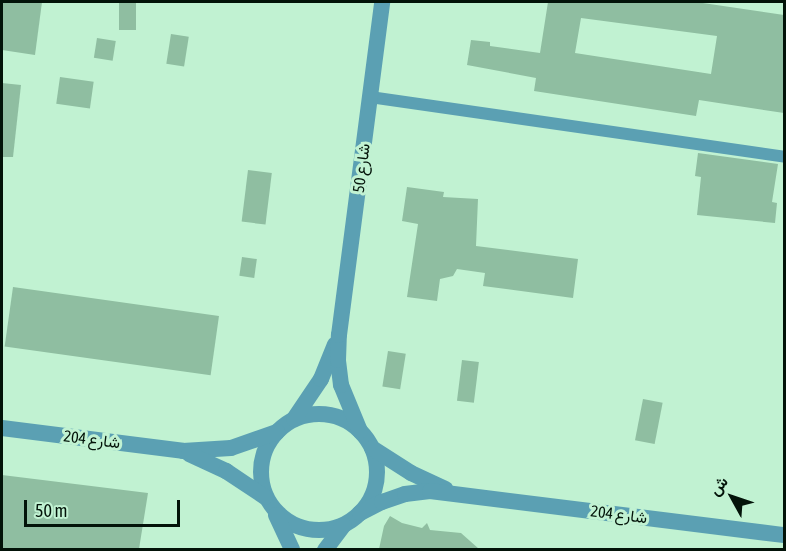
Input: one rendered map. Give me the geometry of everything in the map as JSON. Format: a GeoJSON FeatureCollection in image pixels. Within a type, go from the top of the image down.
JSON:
{"type":"FeatureCollection","features":[{"type":"Feature","properties":{"kind":"street","name":"شارع 50"},"geometry":{"type":"LineString","coordinates":[[360,431],[341,385],[339,336],[382,2]]}},
{"type":"Feature","properties":{"kind":"street","name":"شارع 50"},"geometry":{"type":"LineString","coordinates":[[294,419],[321,380],[339,336]]}},
{"type":"Feature","properties":{"kind":"street"},"geometry":{"type":"LineString","coordinates":[[292,549],[269,503],[260,474],[264,451],[277,432],[294,419],[311,414],[329,415],[345,420],[360,431],[372,448],[376,465],[376,482],[370,499],[360,513],[344,525],[325,549]]}},
{"type":"Feature","properties":{"kind":"street","name":"شارع 204"},"geometry":{"type":"LineString","coordinates":[[2,428],[183,451],[231,448],[277,432]]}},
{"type":"Feature","properties":{"kind":"street","name":"شارع 204"},"geometry":{"type":"LineString","coordinates":[[372,448],[411,473],[454,493]]}},
{"type":"Feature","properties":{"kind":"street","name":"شارع 204"},"geometry":{"type":"LineString","coordinates":[[183,451],[225,471],[269,503]]}},
{"type":"Feature","properties":{"kind":"street","name":"شارع 204"},"geometry":{"type":"LineString","coordinates":[[360,513],[405,494],[430,491],[784,536]]}},
{"type":"Feature","properties":{"kind":"street"},"geometry":{"type":"LineString","coordinates":[[269,503],[288,522],[306,529],[325,530],[344,525]]}},
{"type":"Feature","properties":{"kind":"lane"},"geometry":{"type":"LineString","coordinates":[[370,97],[784,157]]}},
{"type":"Feature","properties":{"kind":"building"},"geometry":{"type":"Polygon","coordinates":[[[2,2],[42,2],[35,55],[2,50],[2,2]]]}},
{"type":"Feature","properties":{"kind":"building"},"geometry":{"type":"Polygon","coordinates":[[[119,2],[136,2],[136,30],[119,30],[119,2]]]}},
{"type":"Feature","properties":{"kind":"building"},"geometry":{"type":"Polygon","coordinates":[[[548,2],[696,2],[784,15],[784,113],[699,100],[696,116],[534,91],[536,78],[467,65],[471,40],[490,42],[490,46],[540,53],[548,2]],[[581,18],[575,53],[711,74],[717,36],[581,18]]]}},
{"type":"Feature","properties":{"kind":"building"},"geometry":{"type":"Polygon","coordinates":[[[171,34],[189,37],[184,66],[166,64],[171,34]]]}},
{"type":"Feature","properties":{"kind":"building"},"geometry":{"type":"Polygon","coordinates":[[[97,38],[116,41],[113,61],[94,58],[97,38]]]}},
{"type":"Feature","properties":{"kind":"building"},"geometry":{"type":"Polygon","coordinates":[[[60,77],[94,82],[90,108],[56,104],[60,77]]]}},
{"type":"Feature","properties":{"kind":"building"},"geometry":{"type":"Polygon","coordinates":[[[2,83],[21,85],[13,157],[2,157],[2,83]]]}},
{"type":"Feature","properties":{"kind":"building"},"geometry":{"type":"Polygon","coordinates":[[[698,153],[778,164],[772,202],[777,203],[775,223],[697,215],[701,177],[695,176],[698,153]]]}},
{"type":"Feature","properties":{"kind":"building"},"geometry":{"type":"Polygon","coordinates":[[[248,170],[272,173],[265,225],[242,222],[248,170]]]}},
{"type":"Feature","properties":{"kind":"building"},"geometry":{"type":"Polygon","coordinates":[[[407,187],[444,192],[443,197],[478,199],[476,246],[578,259],[573,298],[483,286],[485,273],[457,269],[453,276],[440,279],[437,301],[407,297],[418,224],[402,221],[407,187]]]}},
{"type":"Feature","properties":{"kind":"building"},"geometry":{"type":"Polygon","coordinates":[[[242,257],[257,259],[254,278],[239,276],[242,257]]]}},
{"type":"Feature","properties":{"kind":"building"},"geometry":{"type":"Polygon","coordinates":[[[13,287],[219,316],[211,375],[5,346],[13,287]]]}},
{"type":"Feature","properties":{"kind":"building"},"geometry":{"type":"Polygon","coordinates":[[[388,351],[406,354],[400,389],[382,387],[388,351]]]}},
{"type":"Feature","properties":{"kind":"building"},"geometry":{"type":"Polygon","coordinates":[[[462,360],[479,362],[474,403],[457,401],[462,360]]]}},
{"type":"Feature","properties":{"kind":"building"},"geometry":{"type":"Polygon","coordinates":[[[643,399],[663,403],[655,444],[635,440],[643,399]]]}},
{"type":"Feature","properties":{"kind":"building"},"geometry":{"type":"Polygon","coordinates":[[[2,475],[148,493],[139,549],[2,549],[2,475]]]}},
{"type":"Feature","properties":{"kind":"building"},"geometry":{"type":"Polygon","coordinates":[[[390,516],[402,523],[422,528],[427,523],[430,530],[461,533],[479,549],[379,549],[384,526],[390,516]]]}}]}
